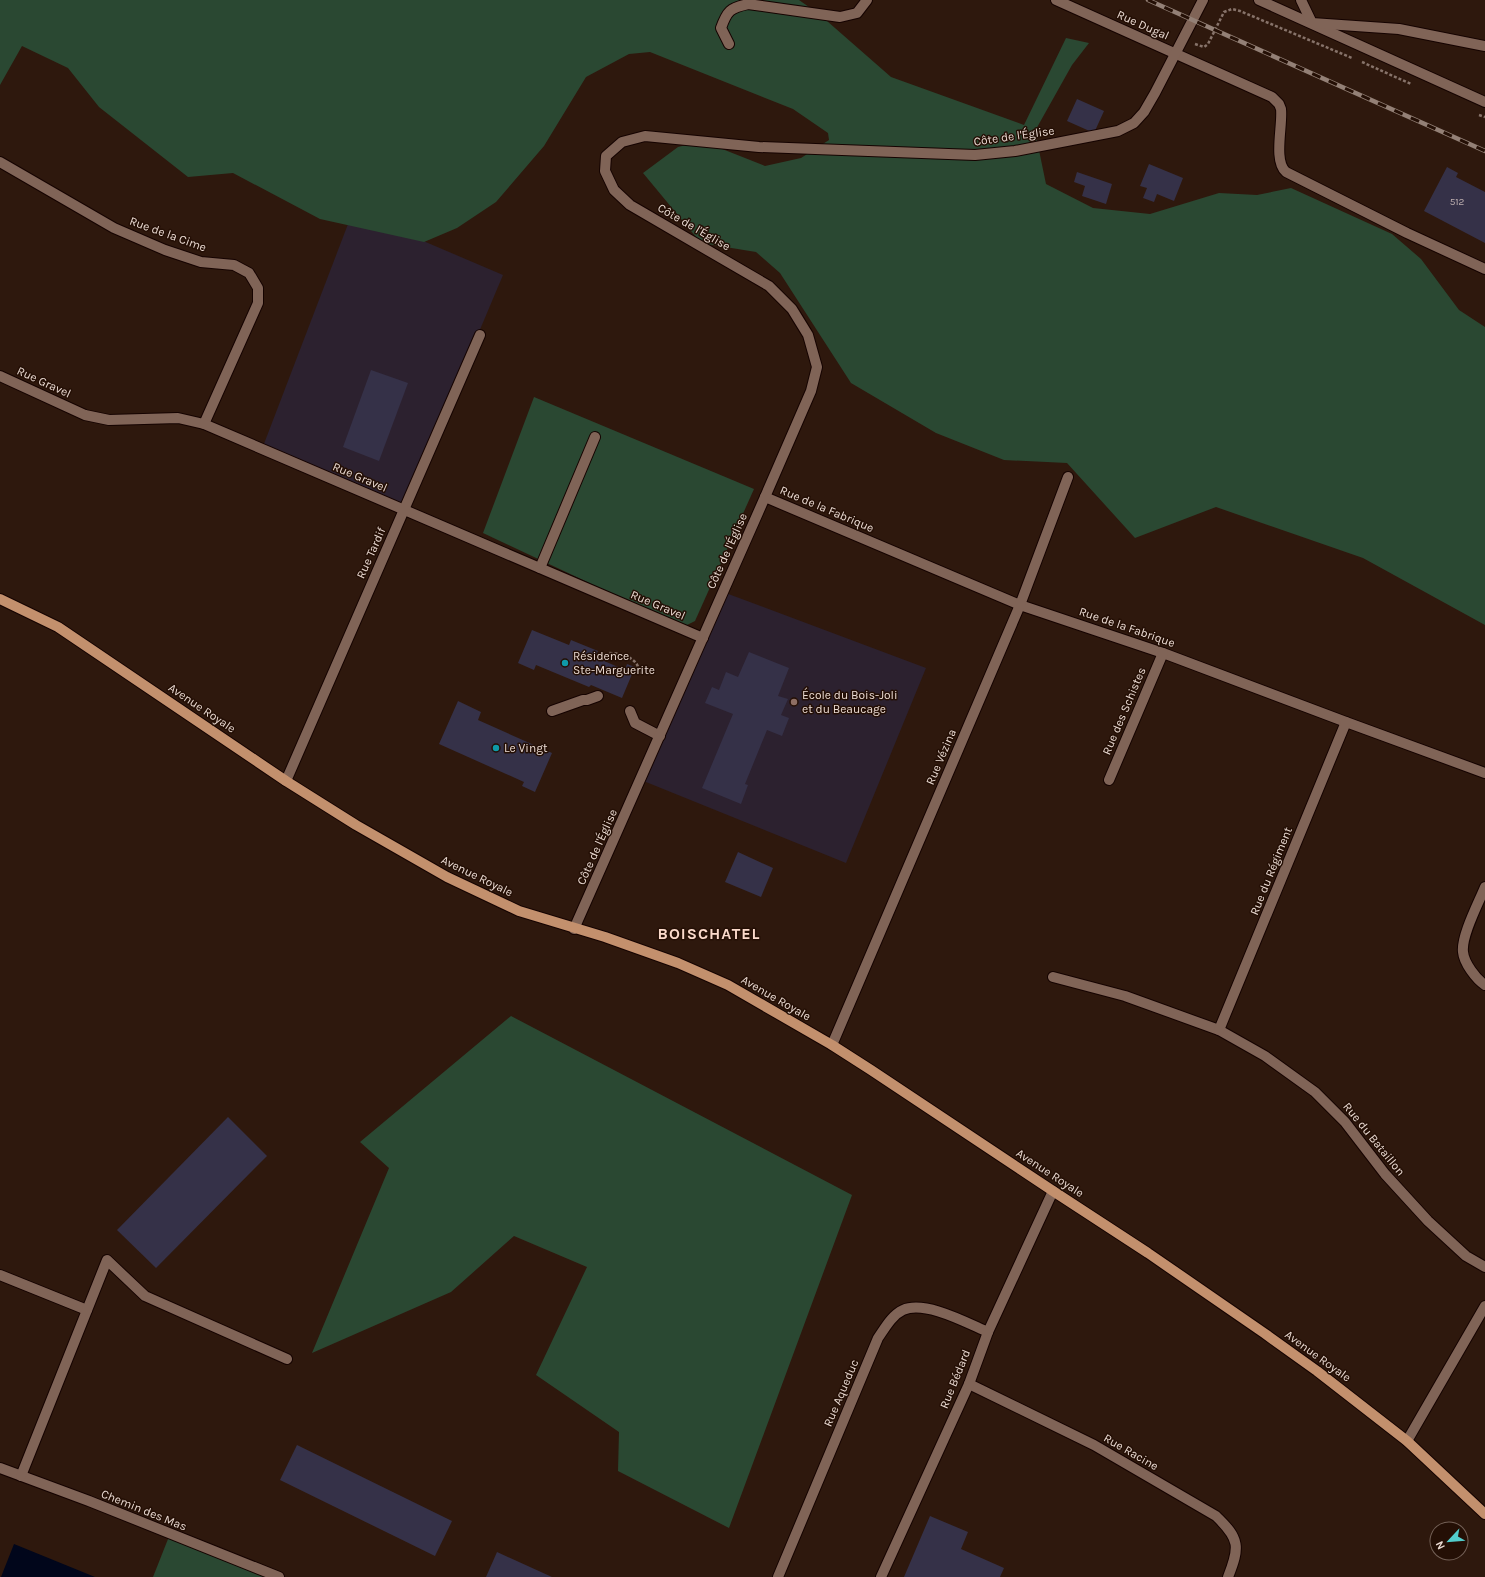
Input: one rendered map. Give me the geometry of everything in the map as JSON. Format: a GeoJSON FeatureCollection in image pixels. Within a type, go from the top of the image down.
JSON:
{"type":"FeatureCollection","features":[{"type":"Feature","properties":{"kind":"main road","name":"Avenue Royale"},"geometry":{"type":"LineString","coordinates":[[0,599],[58,627],[286,781],[356,825],[447,877],[519,911],[574,929],[605,937],[678,963],[728,985],[832,1045],[1148,1252],[1317,1371],[1407,1441],[1485,1514]]}},
{"type":"Feature","properties":{"kind":"street"},"geometry":{"type":"LineString","coordinates":[[729,44],[721,28],[725,15],[736,7],[748,4],[840,16],[857,13],[867,0]]}},
{"type":"Feature","properties":{"kind":"street","name":"Rue Dugal"},"geometry":{"type":"LineString","coordinates":[[1056,0],[1258,90],[1276,100],[1279,104],[1281,114],[1279,160],[1282,169],[1407,233],[1485,269]]}},
{"type":"Feature","properties":{"kind":"street","name":"Côte de l'Église"},"geometry":{"type":"LineString","coordinates":[[574,929],[811,391],[817,366],[808,335],[792,309],[769,286],[630,205],[614,190],[605,171],[606,156],[622,142],[645,136],[759,147],[975,155],[1015,151],[1118,131],[1134,123],[1144,112],[1156,93],[1203,0]]}},
{"type":"Feature","properties":{"kind":"street"},"geometry":{"type":"LineString","coordinates":[[1259,0],[1485,102]]}},
{"type":"Feature","properties":{"kind":"street"},"geometry":{"type":"LineString","coordinates":[[1301,0],[1312,24]]}},
{"type":"Feature","properties":{"kind":"street"},"geometry":{"type":"LineString","coordinates":[[1312,24],[1399,29],[1485,46]]}},
{"type":"Feature","properties":{"kind":"street","name":"Rue de la Cime"},"geometry":{"type":"LineString","coordinates":[[0,162],[114,228],[165,250],[201,262],[234,265],[249,273],[258,288],[258,303],[204,424]]}},
{"type":"Feature","properties":{"kind":"street","name":"Rue Tardif"},"geometry":{"type":"LineString","coordinates":[[286,781],[480,336]]}},
{"type":"Feature","properties":{"kind":"street","name":"Rue Gravel"},"geometry":{"type":"LineString","coordinates":[[0,376],[85,415],[109,420],[178,418],[204,424],[703,638]]}},
{"type":"Feature","properties":{"kind":"street"},"geometry":{"type":"LineString","coordinates":[[540,568],[595,437]]}},
{"type":"Feature","properties":{"kind":"street","name":"Rue Vézina"},"geometry":{"type":"LineString","coordinates":[[832,1045],[1020,605],[1068,477]]}},
{"type":"Feature","properties":{"kind":"street","name":"Rue de la Fabrique"},"geometry":{"type":"LineString","coordinates":[[765,497],[1020,605],[1163,653],[1485,773]]}},
{"type":"Feature","properties":{"kind":"street","name":"Rue des Schistes"},"geometry":{"type":"LineString","coordinates":[[1109,780],[1163,653]]}},
{"type":"Feature","properties":{"kind":"street"},"geometry":{"type":"LineString","coordinates":[[552,711],[598,696]]}},
{"type":"Feature","properties":{"kind":"street"},"geometry":{"type":"LineString","coordinates":[[630,711],[635,723],[660,736]]}},
{"type":"Feature","properties":{"kind":"street","name":"Rue du Régiment"},"geometry":{"type":"LineString","coordinates":[[1219,1030],[1346,722]]}},
{"type":"Feature","properties":{"kind":"street"},"geometry":{"type":"LineString","coordinates":[[1485,887],[1466,933],[1463,952],[1470,970],[1485,985]]}},
{"type":"Feature","properties":{"kind":"street","name":"Rue du Bataillon"},"geometry":{"type":"LineString","coordinates":[[1053,977],[1125,996],[1219,1030],[1265,1056],[1315,1092],[1345,1122],[1385,1174],[1428,1221],[1466,1256],[1485,1267]]}},
{"type":"Feature","properties":{"kind":"street","name":"Rue Bédard"},"geometry":{"type":"LineString","coordinates":[[882,1577],[969,1384],[988,1332],[1053,1191]]}},
{"type":"Feature","properties":{"kind":"street"},"geometry":{"type":"LineString","coordinates":[[21,1476],[107,1260],[145,1296],[287,1359]]}},
{"type":"Feature","properties":{"kind":"street"},"geometry":{"type":"LineString","coordinates":[[0,1275],[87,1310]]}},
{"type":"Feature","properties":{"kind":"street"},"geometry":{"type":"LineString","coordinates":[[1407,1441],[1485,1306]]}},
{"type":"Feature","properties":{"kind":"street","name":"Rue Aqueduc"},"geometry":{"type":"LineString","coordinates":[[778,1577],[878,1338],[890,1320],[903,1310],[930,1308],[988,1332]]}},
{"type":"Feature","properties":{"kind":"street","name":"Rue Racine"},"geometry":{"type":"LineString","coordinates":[[969,1384],[1094,1445],[1216,1516],[1228,1528],[1235,1539],[1236,1550],[1228,1577]]}},
{"type":"Feature","properties":{"kind":"street","name":"Chemin des Mas"},"geometry":{"type":"LineString","coordinates":[[0,1468],[89,1501],[278,1577]]}},
{"type":"Feature","properties":{"kind":"path"},"geometry":{"type":"LineString","coordinates":[[1183,39],[1204,47],[1208,44],[1224,12],[1232,9],[1354,58]]}},
{"type":"Feature","properties":{"kind":"path"},"geometry":{"type":"LineString","coordinates":[[1360,61],[1413,85]]}},
{"type":"Feature","properties":{"kind":"path"},"geometry":{"type":"LineString","coordinates":[[1478,114],[1485,117]]}},
{"type":"Feature","properties":{"kind":"path"},"geometry":{"type":"LineString","coordinates":[[603,660],[609,653],[621,654],[634,660],[638,665],[639,672],[645,674]]}},
{"type":"Feature","properties":{"kind":"shaded area"},"geometry":{"type":"Polygon","coordinates":[[[353,211],[503,275],[404,510],[262,449],[353,211]]]}},
{"type":"Feature","properties":{"kind":"shaded area","name":"École du Bois-Joli et du Beaucage"},"geometry":{"type":"Polygon","coordinates":[[[723,592],[926,668],[846,863],[641,780],[723,592]]]}},
{"type":"Feature","properties":{"kind":"green space"},"geometry":{"type":"Polygon","coordinates":[[[0,0],[799,0],[819,14],[891,77],[1024,125],[1066,38],[1089,43],[1072,65],[1035,131],[1046,184],[1093,208],[1150,214],[1219,193],[1257,195],[1291,188],[1392,234],[1421,259],[1459,310],[1485,327],[1485,625],[1363,558],[1216,507],[1135,538],[1067,463],[1004,460],[936,433],[851,383],[780,273],[756,252],[701,243],[643,173],[678,147],[702,141],[765,166],[801,158],[829,140],[828,133],[793,109],[650,52],[629,54],[586,77],[544,146],[496,202],[457,228],[424,242],[320,219],[233,173],[188,177],[99,107],[68,68],[22,46],[0,85],[0,0]]]}},
{"type":"Feature","properties":{"kind":"green space"},"geometry":{"type":"Polygon","coordinates":[[[534,397],[754,489],[695,621],[683,627],[483,533],[534,397]]]}},
{"type":"Feature","properties":{"kind":"green space"},"geometry":{"type":"Polygon","coordinates":[[[511,1016],[852,1195],[729,1528],[618,1471],[619,1432],[536,1375],[587,1267],[514,1236],[451,1292],[312,1353],[389,1168],[360,1142],[511,1016]]]}},
{"type":"Feature","properties":{"kind":"green space"},"geometry":{"type":"Polygon","coordinates":[[[170,1534],[278,1577],[153,1577],[170,1534]]]}},
{"type":"Feature","properties":{"kind":"water"},"geometry":{"type":"Polygon","coordinates":[[[14,1544],[95,1577],[1,1577],[14,1544]]]}},
{"type":"Feature","properties":{"kind":"building"},"geometry":{"type":"Polygon","coordinates":[[[1077,99],[1104,111],[1094,133],[1067,121],[1077,99]]]}},
{"type":"Feature","properties":{"kind":"building"},"geometry":{"type":"Polygon","coordinates":[[[1149,164],[1183,178],[1174,201],[1157,194],[1154,202],[1143,198],[1147,188],[1140,186],[1149,164]]]}},
{"type":"Feature","properties":{"kind":"building"},"geometry":{"type":"Polygon","coordinates":[[[1447,167],[1458,173],[1456,177],[1485,192],[1485,243],[1424,211],[1447,167]]]}},
{"type":"Feature","properties":{"kind":"building"},"geometry":{"type":"Polygon","coordinates":[[[1077,172],[1112,184],[1106,204],[1082,196],[1085,186],[1074,182],[1077,172]]]}},
{"type":"Feature","properties":{"kind":"building"},"geometry":{"type":"Polygon","coordinates":[[[371,370],[408,383],[379,461],[343,447],[371,370]]]}},
{"type":"Feature","properties":{"kind":"building","name":"Résidence Ste-Marguerite"},"geometry":{"type":"Polygon","coordinates":[[[532,630],[569,645],[571,640],[598,651],[595,657],[625,670],[627,664],[635,667],[622,698],[591,685],[589,687],[536,665],[534,670],[518,663],[532,630]]]}},
{"type":"Feature","properties":{"kind":"building"},"geometry":{"type":"Polygon","coordinates":[[[749,652],[789,668],[778,696],[788,699],[781,715],[789,718],[782,736],[767,730],[745,784],[748,785],[741,804],[702,788],[733,714],[705,703],[712,687],[719,690],[726,672],[738,677],[749,652]]]}},
{"type":"Feature","properties":{"kind":"building","name":"Le Vingt"},"geometry":{"type":"Polygon","coordinates":[[[458,701],[481,712],[478,720],[552,753],[535,792],[522,786],[524,782],[439,744],[458,701]]]}},
{"type":"Feature","properties":{"kind":"building"},"geometry":{"type":"Polygon","coordinates":[[[738,852],[773,868],[761,897],[725,882],[738,852]]]}},
{"type":"Feature","properties":{"kind":"building"},"geometry":{"type":"Polygon","coordinates":[[[228,1117],[267,1156],[156,1268],[117,1230],[228,1117]]]}},
{"type":"Feature","properties":{"kind":"building"},"geometry":{"type":"Polygon","coordinates":[[[297,1445],[452,1521],[435,1556],[280,1480],[297,1445]]]}},
{"type":"Feature","properties":{"kind":"building"},"geometry":{"type":"Polygon","coordinates":[[[930,1516],[968,1532],[961,1549],[1004,1568],[1000,1577],[904,1577],[930,1516]]]}},
{"type":"Feature","properties":{"kind":"building"},"geometry":{"type":"Polygon","coordinates":[[[497,1552],[552,1577],[486,1577],[497,1552]]]}},
{"type":"Feature","properties":{"kind":"railway"},"geometry":{"type":"LineString","coordinates":[[1148,0],[1485,151]]}},
{"type":"Feature","properties":{"kind":"place","name":"Résidence Ste-Marguerite"},"geometry":{"type":"Point","coordinates":[565,663]}},
{"type":"Feature","properties":{"kind":"place","name":"École du Bois-Joli et du Beaucage"},"geometry":{"type":"Point","coordinates":[794,702]}},
{"type":"Feature","properties":{"kind":"place","name":"Le Vingt"},"geometry":{"type":"Point","coordinates":[496,748]}},
{"type":"Feature","properties":{"kind":"district","name":"BOISCHATEL"},"geometry":{"type":"Point","coordinates":[709,933]}}]}
